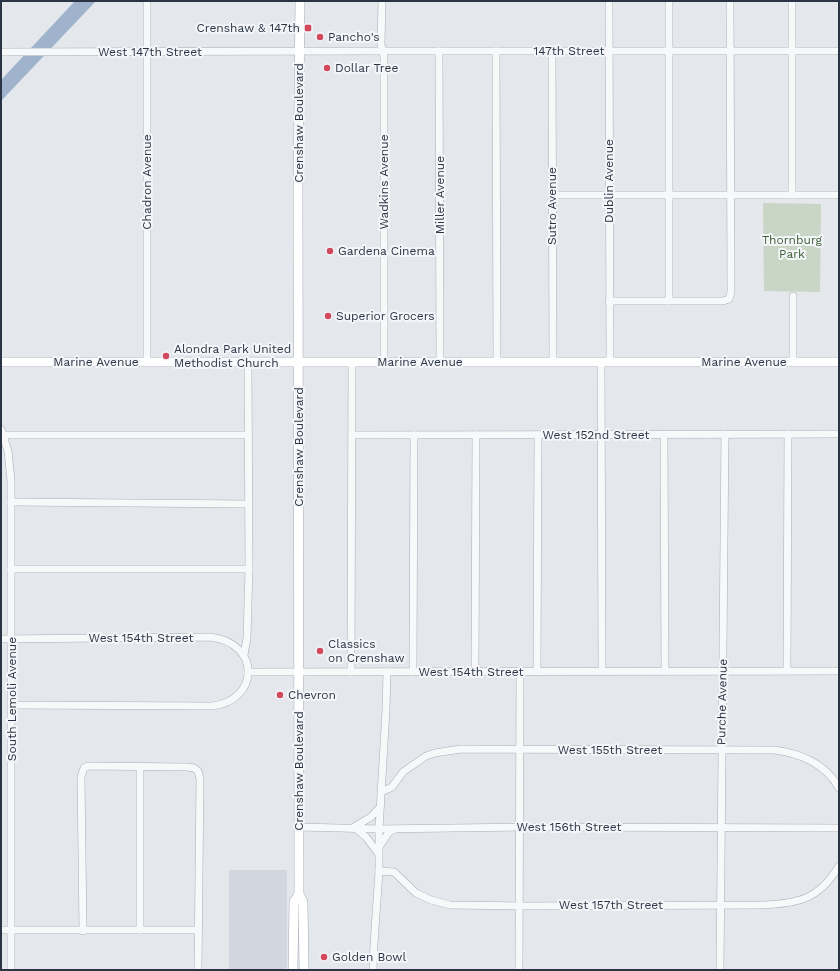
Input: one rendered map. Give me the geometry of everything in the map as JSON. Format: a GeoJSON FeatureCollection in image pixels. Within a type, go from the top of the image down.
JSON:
{"type":"FeatureCollection","features":[{"type":"Feature","properties":{"kind":"main road","name":"Crenshaw Boulevard"},"geometry":{"type":"LineString","coordinates":[[293,970],[294,902],[299,894],[300,1]]}},
{"type":"Feature","properties":{"kind":"main road","name":"Marine Avenue"},"geometry":{"type":"LineString","coordinates":[[1,362],[839,362]]}},
{"type":"Feature","properties":{"kind":"main road","name":"Crenshaw Boulevard"},"geometry":{"type":"LineString","coordinates":[[299,894],[304,902],[304,970]]}},
{"type":"Feature","properties":{"kind":"street","name":"Chadron Avenue"},"geometry":{"type":"LineString","coordinates":[[147,1],[147,362]]}},
{"type":"Feature","properties":{"kind":"street","name":"Wadkins Avenue"},"geometry":{"type":"LineString","coordinates":[[382,1],[384,57],[384,362]]}},
{"type":"Feature","properties":{"kind":"street","name":"Dublin Avenue"},"geometry":{"type":"LineString","coordinates":[[602,671],[601,435],[610,301],[608,1]]}},
{"type":"Feature","properties":{"kind":"street"},"geometry":{"type":"LineString","coordinates":[[669,1],[669,300]]}},
{"type":"Feature","properties":{"kind":"street"},"geometry":{"type":"LineString","coordinates":[[610,301],[723,301],[729,299],[731,292],[730,1]]}},
{"type":"Feature","properties":{"kind":"street"},"geometry":{"type":"LineString","coordinates":[[792,1],[792,195]]}},
{"type":"Feature","properties":{"kind":"street","name":"West 147th Street"},"geometry":{"type":"LineString","coordinates":[[1,52],[299,51]]}},
{"type":"Feature","properties":{"kind":"street","name":"147th Street"},"geometry":{"type":"LineString","coordinates":[[299,51],[839,52]]}},
{"type":"Feature","properties":{"kind":"street","name":"Miller Avenue"},"geometry":{"type":"LineString","coordinates":[[439,51],[440,362]]}},
{"type":"Feature","properties":{"kind":"street"},"geometry":{"type":"LineString","coordinates":[[496,51],[497,362]]}},
{"type":"Feature","properties":{"kind":"street","name":"Sutro Avenue"},"geometry":{"type":"LineString","coordinates":[[552,51],[553,362]]}},
{"type":"Feature","properties":{"kind":"street"},"geometry":{"type":"LineString","coordinates":[[552,195],[839,195]]}},
{"type":"Feature","properties":{"kind":"street"},"geometry":{"type":"LineString","coordinates":[[793,296],[793,362]]}},
{"type":"Feature","properties":{"kind":"street"},"geometry":{"type":"LineString","coordinates":[[12,705],[222,705],[239,694],[245,685],[248,672],[244,655],[247,638],[249,569],[248,362]]}},
{"type":"Feature","properties":{"kind":"street"},"geometry":{"type":"LineString","coordinates":[[351,672],[352,362]]}},
{"type":"Feature","properties":{"kind":"street"},"geometry":{"type":"LineString","coordinates":[[2,433],[248,435]]}},
{"type":"Feature","properties":{"kind":"street","name":"South Lemoli Avenue"},"geometry":{"type":"LineString","coordinates":[[2,433],[8,451],[11,470],[12,502],[11,970]]}},
{"type":"Feature","properties":{"kind":"street"},"geometry":{"type":"LineString","coordinates":[[664,434],[665,671]]}},
{"type":"Feature","properties":{"kind":"street","name":"Purche Avenue"},"geometry":{"type":"LineString","coordinates":[[720,970],[725,434]]}},
{"type":"Feature","properties":{"kind":"street"},"geometry":{"type":"LineString","coordinates":[[787,671],[788,434]]}},
{"type":"Feature","properties":{"kind":"street","name":"West 152nd Street"},"geometry":{"type":"LineString","coordinates":[[352,435],[839,434]]}},
{"type":"Feature","properties":{"kind":"street"},"geometry":{"type":"LineString","coordinates":[[413,672],[414,435]]}},
{"type":"Feature","properties":{"kind":"street"},"geometry":{"type":"LineString","coordinates":[[475,672],[476,435]]}},
{"type":"Feature","properties":{"kind":"street"},"geometry":{"type":"LineString","coordinates":[[538,435],[538,672]]}},
{"type":"Feature","properties":{"kind":"street"},"geometry":{"type":"LineString","coordinates":[[12,502],[249,504]]}},
{"type":"Feature","properties":{"kind":"street"},"geometry":{"type":"LineString","coordinates":[[12,569],[249,569]]}},
{"type":"Feature","properties":{"kind":"street","name":"West 154th Street"},"geometry":{"type":"LineString","coordinates":[[1,639],[210,637],[230,642],[244,655]]}},
{"type":"Feature","properties":{"kind":"street","name":"West 154th Street"},"geometry":{"type":"LineString","coordinates":[[248,672],[839,671]]}},
{"type":"Feature","properties":{"kind":"street"},"geometry":{"type":"LineString","coordinates":[[374,970],[387,672]]}},
{"type":"Feature","properties":{"kind":"street"},"geometry":{"type":"LineString","coordinates":[[519,970],[520,672]]}},
{"type":"Feature","properties":{"kind":"street","name":"West 155th Street"},"geometry":{"type":"LineString","coordinates":[[381,792],[392,788],[403,772],[426,756],[461,749],[774,750],[796,754],[818,766],[831,777],[839,788]]}},
{"type":"Feature","properties":{"kind":"street"},"geometry":{"type":"LineString","coordinates":[[83,931],[81,777],[84,768],[88,766],[194,768],[198,770],[200,779],[198,970]]}},
{"type":"Feature","properties":{"kind":"street"},"geometry":{"type":"LineString","coordinates":[[140,767],[140,930]]}},
{"type":"Feature","properties":{"kind":"street"},"geometry":{"type":"LineString","coordinates":[[831,777],[839,776]]}},
{"type":"Feature","properties":{"kind":"street"},"geometry":{"type":"LineString","coordinates":[[379,851],[370,840],[354,828],[371,817],[380,806]]}},
{"type":"Feature","properties":{"kind":"street","name":"West 156th Street"},"geometry":{"type":"LineString","coordinates":[[299,827],[379,829],[519,827],[839,828]]}},
{"type":"Feature","properties":{"kind":"street"},"geometry":{"type":"LineString","coordinates":[[379,851],[389,832],[395,829]]}},
{"type":"Feature","properties":{"kind":"street","name":"West 157th Street"},"geometry":{"type":"LineString","coordinates":[[379,871],[394,872],[416,893],[441,904],[519,906],[760,905],[791,904],[809,898],[828,881],[839,866]]}},
{"type":"Feature","properties":{"kind":"street"},"geometry":{"type":"LineString","coordinates":[[828,881],[839,880]]}},
{"type":"Feature","properties":{"kind":"street"},"geometry":{"type":"LineString","coordinates":[[1,930],[199,930]]}},
{"type":"Feature","properties":{"kind":"shaded area"},"geometry":{"type":"Polygon","coordinates":[[[229,870],[287,870],[287,967],[285,969],[229,969],[229,870]]]}},
{"type":"Feature","properties":{"kind":"green space","name":"Thornburg Park"},"geometry":{"type":"Polygon","coordinates":[[[763,203],[821,204],[820,292],[764,291],[763,203]]]}},
{"type":"Feature","properties":{"kind":"water"},"geometry":{"type":"Polygon","coordinates":[[[75,1],[96,1],[1,101],[1,80],[75,1]]]}},
{"type":"Feature","properties":{"kind":"place","name":"Crenshaw & 147th"},"geometry":{"type":"Point","coordinates":[308,28]}},
{"type":"Feature","properties":{"kind":"place","name":"Pancho's"},"geometry":{"type":"Point","coordinates":[320,37]}},
{"type":"Feature","properties":{"kind":"place","name":"Dollar Tree"},"geometry":{"type":"Point","coordinates":[327,68]}},
{"type":"Feature","properties":{"kind":"place","name":"Gardena Cinema"},"geometry":{"type":"Point","coordinates":[330,251]}},
{"type":"Feature","properties":{"kind":"place","name":"Superior Grocers"},"geometry":{"type":"Point","coordinates":[328,316]}},
{"type":"Feature","properties":{"kind":"place","name":"Alondra Park United Methodist Church"},"geometry":{"type":"Point","coordinates":[166,356]}},
{"type":"Feature","properties":{"kind":"place","name":"Classics on Crenshaw"},"geometry":{"type":"Point","coordinates":[320,651]}},
{"type":"Feature","properties":{"kind":"place","name":"Chevron"},"geometry":{"type":"Point","coordinates":[280,695]}},
{"type":"Feature","properties":{"kind":"place","name":"Golden Bowl"},"geometry":{"type":"Point","coordinates":[324,957]}}]}
